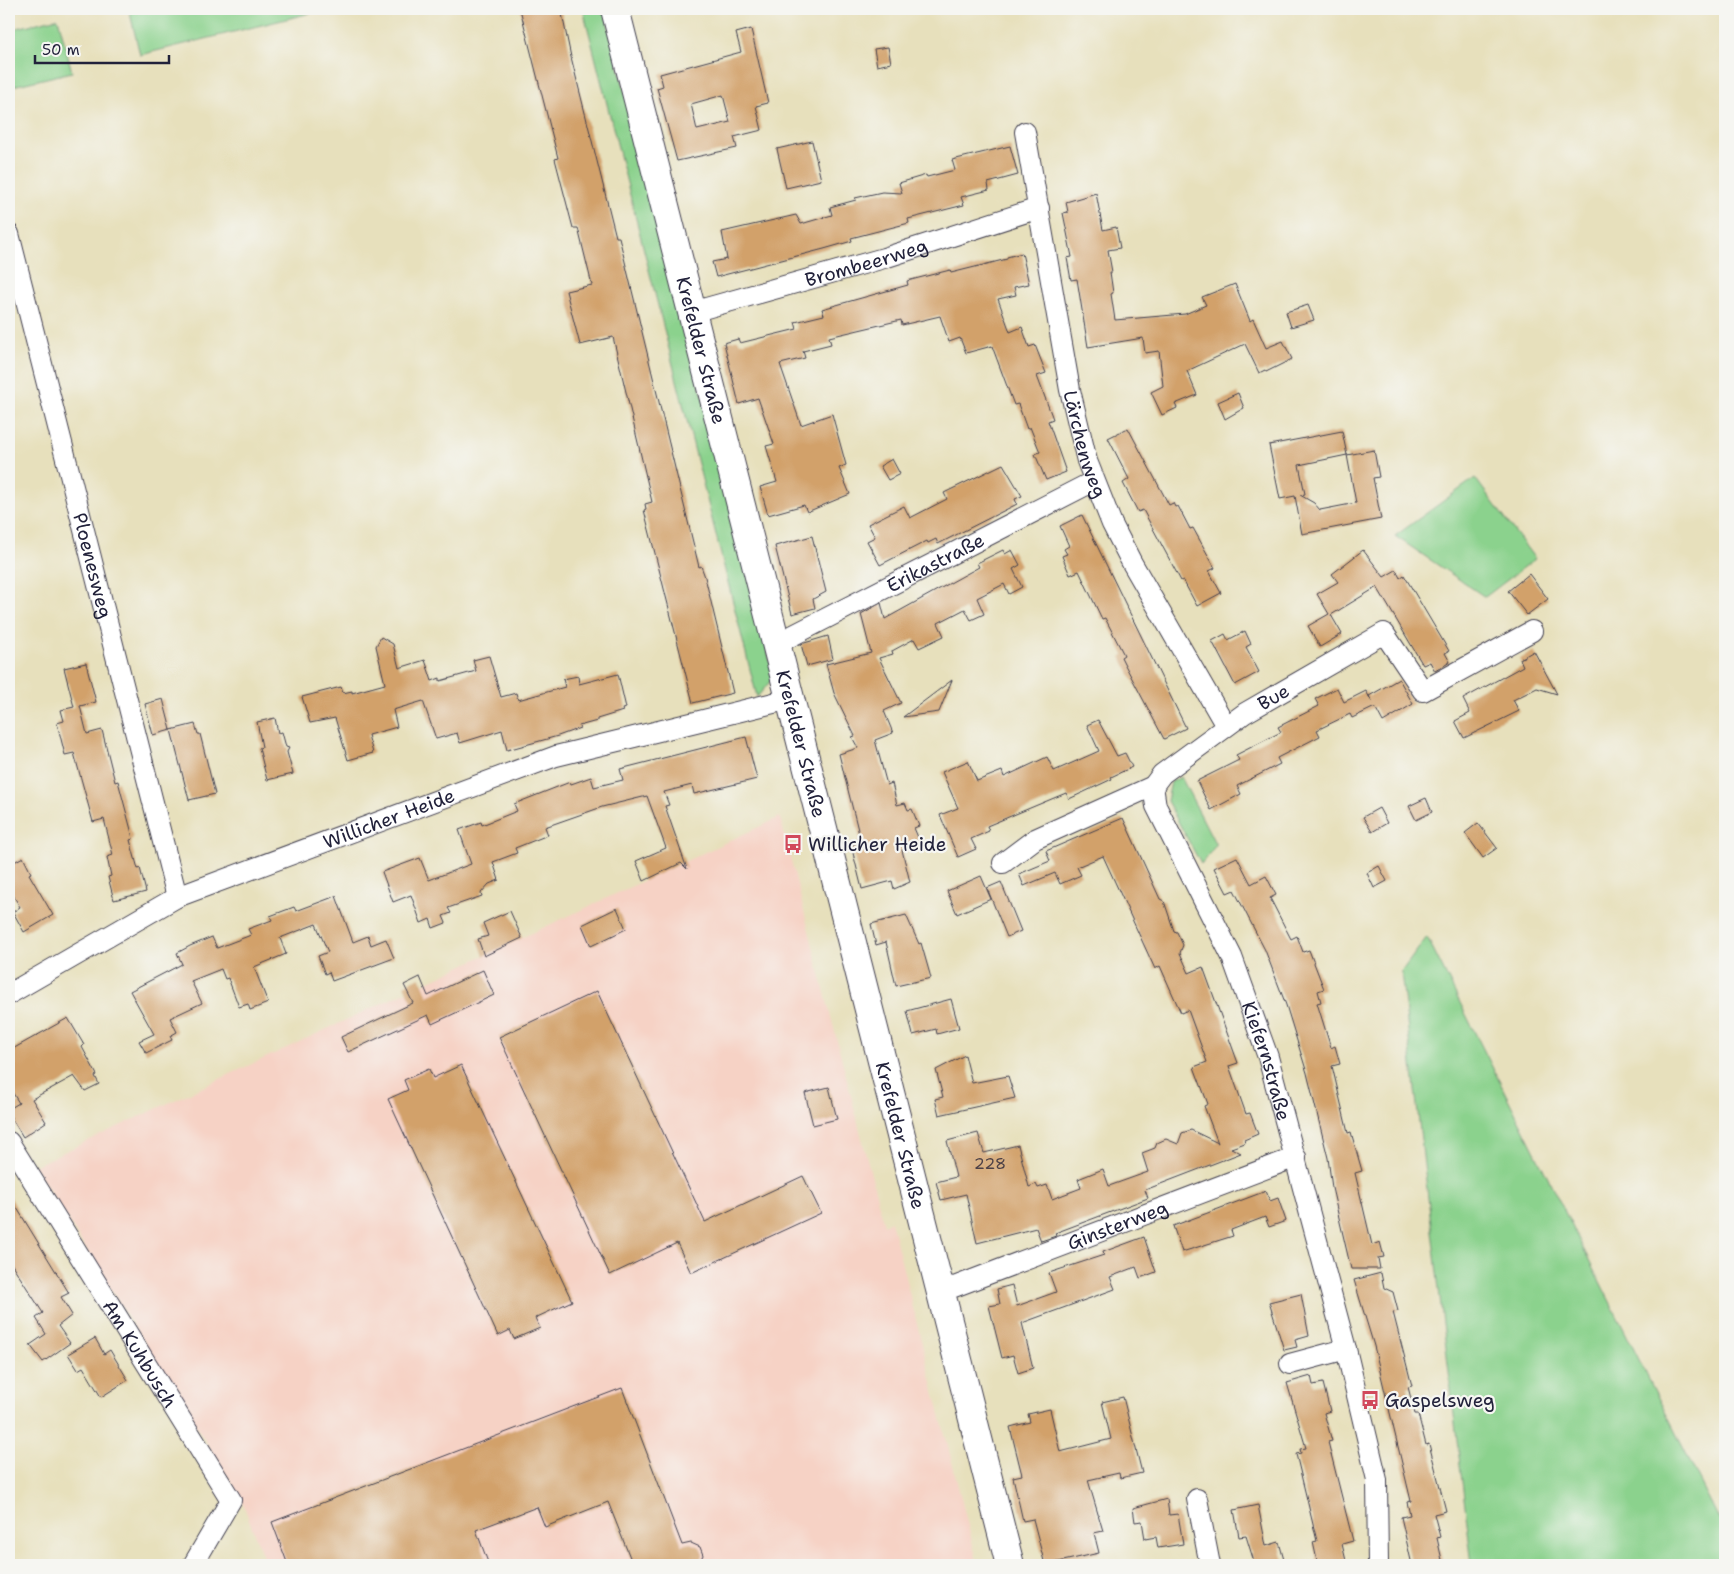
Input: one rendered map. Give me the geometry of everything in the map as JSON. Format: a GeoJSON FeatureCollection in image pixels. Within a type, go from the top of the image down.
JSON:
{"type":"FeatureCollection","features":[{"type":"Feature","properties":{"kind":"main road","name":"Krefelder Straße"},"geometry":{"type":"LineString","coordinates":[[615,9],[1010,1565]]}},
{"type":"Feature","properties":{"kind":"street","name":"Lärchenweg"},"geometry":{"type":"LineString","coordinates":[[1025,132],[1075,416],[1094,481],[1132,563],[1226,726]]}},
{"type":"Feature","properties":{"kind":"street","name":"Brombeerweg"},"geometry":{"type":"LineString","coordinates":[[692,312],[884,258],[1039,208]]}},
{"type":"Feature","properties":{"kind":"street","name":"Ploenesweg"},"geometry":{"type":"LineString","coordinates":[[9,234],[177,897]]}},
{"type":"Feature","properties":{"kind":"street","name":"Erikastraße"},"geometry":{"type":"LineString","coordinates":[[776,644],[1094,481]]}},
{"type":"Feature","properties":{"kind":"street","name":"Bue"},"geometry":{"type":"LineString","coordinates":[[1003,863],[1035,839],[1153,786],[1162,774],[1226,726],[1265,701],[1384,633],[1424,691],[1532,631]]}},
{"type":"Feature","properties":{"kind":"street","name":"Willicher Heide"},"geometry":{"type":"LineString","coordinates":[[9,994],[177,897],[556,756],[790,699]]}},
{"type":"Feature","properties":{"kind":"street","name":"Kiefernstraße"},"geometry":{"type":"LineString","coordinates":[[1153,786],[1156,806],[1226,944],[1242,981],[1268,1057],[1346,1349],[1377,1480],[1378,1565]]}},
{"type":"Feature","properties":{"kind":"street","name":"Am Kuhbusch"},"geometry":{"type":"LineString","coordinates":[[9,1142],[231,1500],[194,1565]]}},
{"type":"Feature","properties":{"kind":"street","name":"Ginsterweg"},"geometry":{"type":"LineString","coordinates":[[939,1285],[954,1287],[1296,1157]]}},
{"type":"Feature","properties":{"kind":"street"},"geometry":{"type":"LineString","coordinates":[[1290,1364],[1346,1349]]}},
{"type":"Feature","properties":{"kind":"street"},"geometry":{"type":"LineString","coordinates":[[1197,1499],[1210,1565]]}},
{"type":"Feature","properties":{"kind":"shaded area"},"geometry":{"type":"Polygon","coordinates":[[[780,817],[884,1225],[891,1221],[978,1565],[266,1565],[241,1498],[34,1166],[780,817]]]}},
{"type":"Feature","properties":{"kind":"green space"},"geometry":{"type":"Polygon","coordinates":[[[129,9],[327,9],[140,55],[129,9]]]}},
{"type":"Feature","properties":{"kind":"green space"},"geometry":{"type":"Polygon","coordinates":[[[583,9],[604,9],[774,677],[757,697],[583,9]]]}},
{"type":"Feature","properties":{"kind":"green space"},"geometry":{"type":"Polygon","coordinates":[[[58,18],[72,72],[9,87],[9,30],[58,18]]]}},
{"type":"Feature","properties":{"kind":"green space"},"geometry":{"type":"Polygon","coordinates":[[[1475,478],[1535,559],[1485,597],[1395,536],[1475,478]]]}},
{"type":"Feature","properties":{"kind":"green space"},"geometry":{"type":"Polygon","coordinates":[[[1181,777],[1216,845],[1201,864],[1167,801],[1171,782],[1181,777]]]}},
{"type":"Feature","properties":{"kind":"green space"},"geometry":{"type":"Polygon","coordinates":[[[1427,937],[1725,1531],[1725,1565],[1472,1565],[1401,972],[1427,937]]]}},
{"type":"Feature","properties":{"kind":"building"},"geometry":{"type":"Polygon","coordinates":[[[520,9],[561,9],[571,57],[616,237],[619,237],[699,567],[701,566],[705,577],[733,693],[693,703],[644,510],[646,509],[645,504],[652,502],[613,337],[580,345],[566,291],[592,285],[578,228],[573,228],[555,159],[558,158],[520,9]]]}},
{"type":"Feature","properties":{"kind":"building"},"geometry":{"type":"Polygon","coordinates":[[[751,29],[768,103],[756,106],[762,130],[734,137],[737,148],[677,161],[657,88],[663,86],[660,74],[741,52],[736,33],[751,29]],[[723,95],[691,104],[697,130],[730,122],[723,95]]]}},
{"type":"Feature","properties":{"kind":"building"},"geometry":{"type":"Polygon","coordinates":[[[888,47],[891,63],[877,66],[874,49],[888,47]]]}},
{"type":"Feature","properties":{"kind":"building"},"geometry":{"type":"Polygon","coordinates":[[[812,141],[821,180],[786,188],[777,149],[812,141]]]}},
{"type":"Feature","properties":{"kind":"building"},"geometry":{"type":"Polygon","coordinates":[[[1010,146],[1018,175],[988,183],[989,190],[961,197],[964,205],[908,219],[909,223],[851,238],[852,241],[716,277],[712,262],[727,259],[722,232],[796,215],[801,224],[832,215],[830,207],[856,200],[855,198],[882,192],[902,193],[899,183],[926,175],[927,177],[955,170],[952,160],[1010,146]]]}},
{"type":"Feature","properties":{"kind":"building"},"geometry":{"type":"Polygon","coordinates":[[[1096,193],[1103,230],[1116,227],[1120,248],[1108,250],[1112,272],[1110,272],[1113,293],[1111,294],[1115,320],[1185,314],[1206,305],[1202,297],[1235,284],[1250,321],[1253,319],[1266,348],[1283,341],[1292,359],[1266,372],[1265,370],[1259,373],[1245,344],[1187,371],[1197,395],[1175,404],[1177,408],[1162,415],[1151,392],[1163,386],[1159,351],[1145,353],[1143,338],[1088,347],[1077,279],[1071,280],[1067,258],[1072,257],[1063,213],[1068,212],[1066,202],[1096,193]]]}},
{"type":"Feature","properties":{"kind":"building"},"geometry":{"type":"Polygon","coordinates":[[[1022,253],[1029,284],[1014,287],[1016,295],[998,299],[1010,332],[1022,327],[1029,347],[1035,345],[1046,373],[1037,376],[1053,419],[1048,421],[1066,472],[1046,480],[1035,454],[1040,452],[1030,427],[1027,429],[1018,404],[1014,405],[992,346],[966,353],[960,338],[949,342],[940,316],[902,325],[901,320],[829,337],[831,344],[803,351],[805,358],[780,364],[801,425],[832,414],[846,465],[839,468],[850,494],[807,512],[804,505],[768,515],[760,487],[777,482],[766,446],[774,444],[758,398],[739,404],[724,343],[738,339],[740,343],[797,329],[795,322],[824,315],[822,309],[908,285],[907,281],[950,270],[951,273],[1007,259],[1007,257],[1022,253]]]}},
{"type":"Feature","properties":{"kind":"building"},"geometry":{"type":"Polygon","coordinates":[[[1308,305],[1314,320],[1291,327],[1286,312],[1308,305]]]}},
{"type":"Feature","properties":{"kind":"building"},"geometry":{"type":"Polygon","coordinates":[[[1238,393],[1244,408],[1225,419],[1218,402],[1238,393]]]}},
{"type":"Feature","properties":{"kind":"building"},"geometry":{"type":"Polygon","coordinates":[[[1128,428],[1169,505],[1173,503],[1175,507],[1178,506],[1190,529],[1193,528],[1215,568],[1209,571],[1221,593],[1197,606],[1183,580],[1181,581],[1143,510],[1138,512],[1123,483],[1129,479],[1108,438],[1128,428]]]}},
{"type":"Feature","properties":{"kind":"building"},"geometry":{"type":"Polygon","coordinates":[[[1342,431],[1347,455],[1374,450],[1379,477],[1373,478],[1381,519],[1302,534],[1295,496],[1280,499],[1269,445],[1342,431]],[[1347,455],[1299,465],[1305,494],[1300,495],[1314,503],[1320,510],[1356,503],[1347,455]]]}},
{"type":"Feature","properties":{"kind":"building"},"geometry":{"type":"Polygon","coordinates":[[[892,459],[900,474],[888,480],[880,466],[892,459]]]}},
{"type":"Feature","properties":{"kind":"building"},"geometry":{"type":"Polygon","coordinates":[[[1003,464],[1022,496],[1015,499],[1017,504],[938,544],[936,539],[928,543],[927,541],[880,565],[867,541],[875,537],[868,524],[904,506],[910,518],[947,499],[944,493],[1003,464]]]}},
{"type":"Feature","properties":{"kind":"building"},"geometry":{"type":"Polygon","coordinates":[[[1082,515],[1186,728],[1164,739],[1121,657],[1124,655],[1105,618],[1102,619],[1079,571],[1070,575],[1062,556],[1067,554],[1064,549],[1069,546],[1060,526],[1082,515]]]}},
{"type":"Feature","properties":{"kind":"building"},"geometry":{"type":"Polygon","coordinates":[[[812,536],[826,592],[813,599],[815,608],[792,614],[775,546],[812,536]]]}},
{"type":"Feature","properties":{"kind":"building"},"geometry":{"type":"Polygon","coordinates":[[[1003,550],[1005,554],[1012,550],[1020,565],[1013,569],[1022,587],[1009,594],[1004,584],[977,598],[984,614],[971,620],[965,609],[938,623],[944,636],[919,648],[914,639],[892,651],[893,654],[879,658],[901,703],[884,711],[893,733],[875,740],[887,785],[892,783],[897,805],[905,803],[908,810],[912,809],[919,826],[914,828],[920,842],[902,850],[910,882],[894,889],[892,881],[862,889],[851,845],[861,842],[839,754],[858,748],[852,737],[855,736],[834,693],[826,664],[871,653],[861,614],[881,603],[885,619],[979,567],[977,563],[1003,550]]]}},
{"type":"Feature","properties":{"kind":"building"},"geometry":{"type":"Polygon","coordinates":[[[1363,550],[1384,577],[1396,570],[1400,578],[1404,575],[1449,651],[1445,653],[1450,662],[1435,671],[1430,662],[1423,665],[1377,587],[1331,615],[1342,634],[1320,647],[1308,626],[1329,614],[1317,594],[1338,582],[1332,574],[1363,550]]]}},
{"type":"Feature","properties":{"kind":"building"},"geometry":{"type":"Polygon","coordinates":[[[1529,574],[1548,599],[1527,615],[1508,591],[1529,574]]]}},
{"type":"Feature","properties":{"kind":"building"},"geometry":{"type":"Polygon","coordinates":[[[1245,631],[1251,644],[1246,647],[1259,672],[1235,685],[1212,641],[1225,634],[1228,640],[1245,631]]]}},
{"type":"Feature","properties":{"kind":"building"},"geometry":{"type":"Polygon","coordinates":[[[828,636],[833,659],[807,666],[801,644],[828,636]]]}},
{"type":"Feature","properties":{"kind":"building"},"geometry":{"type":"Polygon","coordinates":[[[381,637],[393,644],[399,668],[425,660],[432,681],[440,678],[440,681],[476,671],[473,660],[489,656],[501,697],[516,693],[518,700],[565,687],[563,679],[578,676],[579,684],[618,674],[626,708],[622,709],[623,711],[597,719],[597,721],[579,726],[580,728],[558,736],[507,750],[502,730],[460,743],[457,733],[436,739],[423,701],[393,710],[397,727],[368,735],[373,753],[348,760],[335,718],[310,723],[302,697],[341,687],[343,693],[352,691],[352,693],[385,684],[376,646],[381,637]]]}},
{"type":"Feature","properties":{"kind":"building"},"geometry":{"type":"Polygon","coordinates":[[[1534,651],[1557,694],[1537,688],[1513,700],[1519,711],[1464,738],[1455,721],[1470,713],[1463,699],[1523,666],[1520,659],[1534,651]]]}},
{"type":"Feature","properties":{"kind":"building"},"geometry":{"type":"Polygon","coordinates":[[[86,663],[96,702],[80,706],[87,734],[102,730],[115,782],[118,781],[133,839],[130,840],[146,892],[114,900],[108,877],[111,876],[107,857],[113,855],[104,819],[93,822],[74,753],[65,755],[57,723],[64,721],[61,710],[74,707],[64,668],[86,663]]]}},
{"type":"Feature","properties":{"kind":"building"},"geometry":{"type":"Polygon","coordinates":[[[1399,679],[1413,704],[1383,722],[1375,707],[1352,718],[1350,714],[1317,730],[1320,736],[1277,758],[1280,764],[1237,786],[1241,794],[1211,810],[1197,781],[1239,760],[1236,755],[1281,732],[1278,727],[1319,706],[1315,699],[1337,688],[1344,702],[1366,691],[1372,702],[1369,696],[1399,679]]]}},
{"type":"Feature","properties":{"kind":"building"},"geometry":{"type":"Polygon","coordinates":[[[952,680],[939,712],[903,717],[952,680]]]}},
{"type":"Feature","properties":{"kind":"building"},"geometry":{"type":"Polygon","coordinates":[[[163,699],[171,730],[153,735],[145,704],[163,699]]]}},
{"type":"Feature","properties":{"kind":"building"},"geometry":{"type":"Polygon","coordinates":[[[275,718],[278,733],[282,732],[286,747],[289,748],[287,752],[293,774],[267,780],[259,748],[262,747],[257,722],[275,718]]]}},
{"type":"Feature","properties":{"kind":"building"},"geometry":{"type":"Polygon","coordinates":[[[1098,720],[1117,756],[1125,753],[1132,767],[1111,777],[1112,779],[1069,799],[1066,793],[987,826],[989,831],[971,839],[976,849],[958,857],[940,815],[958,808],[942,772],[968,761],[977,781],[1002,771],[1004,777],[1047,757],[1054,771],[1099,751],[1087,725],[1098,720]]]}},
{"type":"Feature","properties":{"kind":"building"},"geometry":{"type":"Polygon","coordinates":[[[195,724],[198,734],[200,734],[215,794],[189,800],[171,730],[195,724]]]}},
{"type":"Feature","properties":{"kind":"building"},"geometry":{"type":"Polygon","coordinates":[[[746,737],[757,779],[694,794],[692,785],[664,792],[669,805],[665,806],[687,869],[681,863],[644,881],[636,861],[666,848],[647,796],[602,807],[545,827],[548,835],[515,848],[517,853],[493,862],[499,880],[489,884],[481,893],[482,896],[448,908],[451,913],[443,916],[446,923],[433,928],[430,919],[421,923],[411,895],[393,902],[382,872],[420,858],[429,880],[471,864],[459,830],[481,822],[482,825],[517,811],[514,804],[570,782],[571,784],[591,777],[594,787],[623,780],[620,769],[746,737]]]}},
{"type":"Feature","properties":{"kind":"building"},"geometry":{"type":"Polygon","coordinates":[[[1426,798],[1432,812],[1416,820],[1409,806],[1426,798]]]}},
{"type":"Feature","properties":{"kind":"building"},"geometry":{"type":"Polygon","coordinates":[[[1379,808],[1387,823],[1372,832],[1363,817],[1379,808]]]}},
{"type":"Feature","properties":{"kind":"building"},"geometry":{"type":"Polygon","coordinates":[[[1123,818],[1160,899],[1164,901],[1174,931],[1177,932],[1183,945],[1180,953],[1189,973],[1203,967],[1238,1063],[1229,1066],[1246,1114],[1250,1113],[1258,1134],[1244,1140],[1245,1143],[1231,1148],[1241,1153],[1145,1190],[1148,1198],[1055,1233],[1056,1236],[1041,1241],[1036,1228],[977,1243],[966,1194],[941,1200],[936,1182],[956,1177],[947,1141],[978,1133],[984,1153],[1018,1145],[1029,1187],[1036,1184],[1038,1188],[1047,1185],[1052,1199],[1081,1188],[1078,1179],[1103,1169],[1109,1186],[1148,1172],[1142,1153],[1155,1148],[1157,1143],[1166,1139],[1178,1144],[1182,1133],[1191,1130],[1218,1143],[1204,1106],[1208,1104],[1194,1067],[1207,1062],[1188,1010],[1181,1013],[1160,966],[1155,969],[1103,856],[1077,867],[1081,875],[1060,884],[1055,873],[1024,886],[1019,874],[1050,861],[1046,851],[1123,818]]]}},
{"type":"Feature","properties":{"kind":"building"},"geometry":{"type":"Polygon","coordinates":[[[1478,823],[1497,848],[1483,858],[1465,833],[1478,823]]]}},
{"type":"Feature","properties":{"kind":"building"},"geometry":{"type":"Polygon","coordinates":[[[23,857],[31,873],[29,874],[53,915],[24,932],[13,912],[20,907],[9,888],[9,865],[23,857]]]}},
{"type":"Feature","properties":{"kind":"building"},"geometry":{"type":"Polygon","coordinates":[[[1237,857],[1251,884],[1266,876],[1276,895],[1270,898],[1291,939],[1297,936],[1303,952],[1309,950],[1324,989],[1318,991],[1321,1002],[1317,1003],[1331,1048],[1335,1046],[1340,1064],[1332,1066],[1348,1133],[1351,1132],[1362,1171],[1355,1173],[1372,1245],[1380,1242],[1384,1257],[1378,1258],[1380,1269],[1351,1269],[1332,1188],[1328,1158],[1307,1073],[1286,1005],[1265,950],[1234,890],[1227,893],[1214,868],[1237,857]]]}},
{"type":"Feature","properties":{"kind":"building"},"geometry":{"type":"Polygon","coordinates":[[[1379,866],[1387,881],[1374,888],[1367,873],[1379,866]]]}},
{"type":"Feature","properties":{"kind":"building"},"geometry":{"type":"Polygon","coordinates":[[[981,876],[991,899],[957,914],[947,891],[981,876]]]}},
{"type":"Feature","properties":{"kind":"building"},"geometry":{"type":"Polygon","coordinates":[[[1001,882],[1021,931],[1007,937],[987,888],[1001,882]]]}},
{"type":"Feature","properties":{"kind":"building"},"geometry":{"type":"Polygon","coordinates":[[[336,896],[353,942],[368,936],[371,945],[386,939],[394,958],[332,981],[329,972],[325,974],[318,956],[328,952],[316,924],[280,938],[286,954],[254,967],[268,1003],[250,1010],[248,1004],[239,1007],[228,978],[225,979],[221,969],[191,981],[202,1003],[170,1018],[177,1032],[170,1036],[172,1040],[146,1053],[139,1041],[154,1034],[130,991],[182,964],[177,953],[190,946],[212,937],[217,948],[251,935],[248,929],[272,920],[270,916],[294,907],[296,911],[336,896]]]}},
{"type":"Feature","properties":{"kind":"building"},"geometry":{"type":"Polygon","coordinates":[[[617,908],[626,929],[591,946],[582,925],[617,908]]]}},
{"type":"Feature","properties":{"kind":"building"},"geometry":{"type":"Polygon","coordinates":[[[510,911],[522,938],[484,956],[478,939],[488,936],[483,923],[510,911]]]}},
{"type":"Feature","properties":{"kind":"building"},"geometry":{"type":"Polygon","coordinates":[[[906,915],[919,944],[921,943],[931,978],[896,986],[886,942],[876,945],[871,924],[906,915]]]}},
{"type":"Feature","properties":{"kind":"building"},"geometry":{"type":"Polygon","coordinates":[[[483,970],[494,995],[432,1024],[428,1015],[348,1052],[341,1037],[413,1003],[404,985],[420,977],[428,996],[483,970]]]}},
{"type":"Feature","properties":{"kind":"building"},"geometry":{"type":"Polygon","coordinates":[[[597,991],[705,1222],[803,1176],[821,1213],[691,1273],[677,1243],[610,1275],[499,1037],[597,991]]]}},
{"type":"Feature","properties":{"kind":"building"},"geometry":{"type":"Polygon","coordinates":[[[951,999],[959,1028],[937,1034],[936,1029],[913,1035],[907,1011],[951,999]]]}},
{"type":"Feature","properties":{"kind":"building"},"geometry":{"type":"Polygon","coordinates":[[[68,1018],[84,1045],[82,1047],[97,1075],[95,1076],[99,1084],[85,1091],[74,1076],[32,1099],[46,1122],[23,1137],[9,1114],[9,1109],[19,1103],[9,1087],[9,1051],[68,1018]]]}},
{"type":"Feature","properties":{"kind":"building"},"geometry":{"type":"Polygon","coordinates":[[[965,1055],[972,1083],[1008,1076],[1015,1098],[939,1115],[935,1099],[943,1097],[936,1070],[965,1055]]]}},
{"type":"Feature","properties":{"kind":"building"},"geometry":{"type":"Polygon","coordinates":[[[461,1065],[572,1301],[535,1318],[540,1328],[514,1339],[510,1330],[498,1336],[388,1099],[408,1090],[404,1080],[429,1069],[433,1078],[461,1065]]]}},
{"type":"Feature","properties":{"kind":"building"},"geometry":{"type":"Polygon","coordinates":[[[829,1087],[837,1119],[813,1125],[805,1093],[829,1087]]]}},
{"type":"Feature","properties":{"kind":"building"},"geometry":{"type":"Polygon","coordinates":[[[1266,1191],[1270,1201],[1278,1198],[1286,1221],[1269,1227],[1265,1217],[1231,1230],[1233,1236],[1182,1252],[1173,1226],[1266,1191]]]}},
{"type":"Feature","properties":{"kind":"building"},"geometry":{"type":"Polygon","coordinates":[[[9,1195],[69,1293],[61,1297],[72,1315],[58,1326],[70,1343],[43,1362],[30,1345],[46,1334],[36,1318],[43,1313],[9,1260],[9,1195]]]}},
{"type":"Feature","properties":{"kind":"building"},"geometry":{"type":"Polygon","coordinates":[[[1144,1237],[1156,1272],[1140,1278],[1136,1267],[1110,1277],[1115,1289],[1022,1323],[1033,1368],[1018,1373],[1013,1355],[1002,1358],[989,1306],[1000,1304],[997,1289],[1012,1285],[1017,1306],[1056,1292],[1049,1273],[1104,1255],[1103,1252],[1144,1237]]]}},
{"type":"Feature","properties":{"kind":"building"},"geometry":{"type":"Polygon","coordinates":[[[1381,1273],[1384,1288],[1393,1292],[1398,1311],[1393,1312],[1412,1386],[1408,1387],[1415,1414],[1418,1414],[1426,1445],[1429,1444],[1446,1511],[1434,1514],[1440,1537],[1437,1538],[1442,1560],[1437,1561],[1438,1565],[1412,1565],[1401,1517],[1410,1515],[1407,1502],[1411,1501],[1374,1346],[1354,1280],[1381,1273]]]}},
{"type":"Feature","properties":{"kind":"building"},"geometry":{"type":"Polygon","coordinates":[[[1301,1294],[1309,1336],[1295,1340],[1297,1347],[1284,1350],[1269,1302],[1301,1294]]]}},
{"type":"Feature","properties":{"kind":"building"},"geometry":{"type":"Polygon","coordinates":[[[95,1338],[104,1354],[110,1350],[128,1380],[101,1397],[83,1367],[78,1370],[68,1354],[95,1338]]]}},
{"type":"Feature","properties":{"kind":"building"},"geometry":{"type":"Polygon","coordinates":[[[1311,1376],[1313,1385],[1323,1383],[1330,1411],[1324,1413],[1332,1441],[1328,1442],[1353,1541],[1342,1544],[1347,1565],[1318,1565],[1313,1542],[1317,1541],[1296,1454],[1301,1453],[1300,1449],[1306,1448],[1287,1383],[1311,1376]]]}},
{"type":"Feature","properties":{"kind":"building"},"geometry":{"type":"Polygon","coordinates":[[[622,1388],[682,1545],[691,1543],[700,1547],[703,1555],[698,1565],[633,1565],[608,1502],[545,1527],[537,1507],[476,1530],[489,1565],[288,1565],[272,1522],[622,1388]]]}},
{"type":"Feature","properties":{"kind":"building"},"geometry":{"type":"Polygon","coordinates":[[[1123,1397],[1142,1473],[1120,1478],[1119,1473],[1088,1480],[1103,1531],[1094,1533],[1099,1553],[1045,1565],[1033,1519],[1023,1521],[1013,1477],[1022,1475],[1010,1427],[1030,1422],[1028,1414],[1050,1409],[1060,1452],[1111,1439],[1102,1402],[1123,1397]]]}},
{"type":"Feature","properties":{"kind":"building"},"geometry":{"type":"Polygon","coordinates":[[[1167,1499],[1169,1515],[1178,1514],[1183,1544],[1158,1548],[1156,1537],[1145,1539],[1142,1521],[1135,1522],[1133,1508],[1167,1499]]]}},
{"type":"Feature","properties":{"kind":"building"},"geometry":{"type":"Polygon","coordinates":[[[1258,1505],[1266,1546],[1279,1542],[1284,1560],[1268,1565],[1255,1565],[1246,1536],[1239,1537],[1234,1510],[1258,1505]]]}},
{"type":"Feature","properties":{"kind":"place","name":"Willicher Heide"},"geometry":{"type":"Point","coordinates":[793,844]}},
{"type":"Feature","properties":{"kind":"place","name":"Gaspelsweg"},"geometry":{"type":"Point","coordinates":[1370,1400]}}]}
